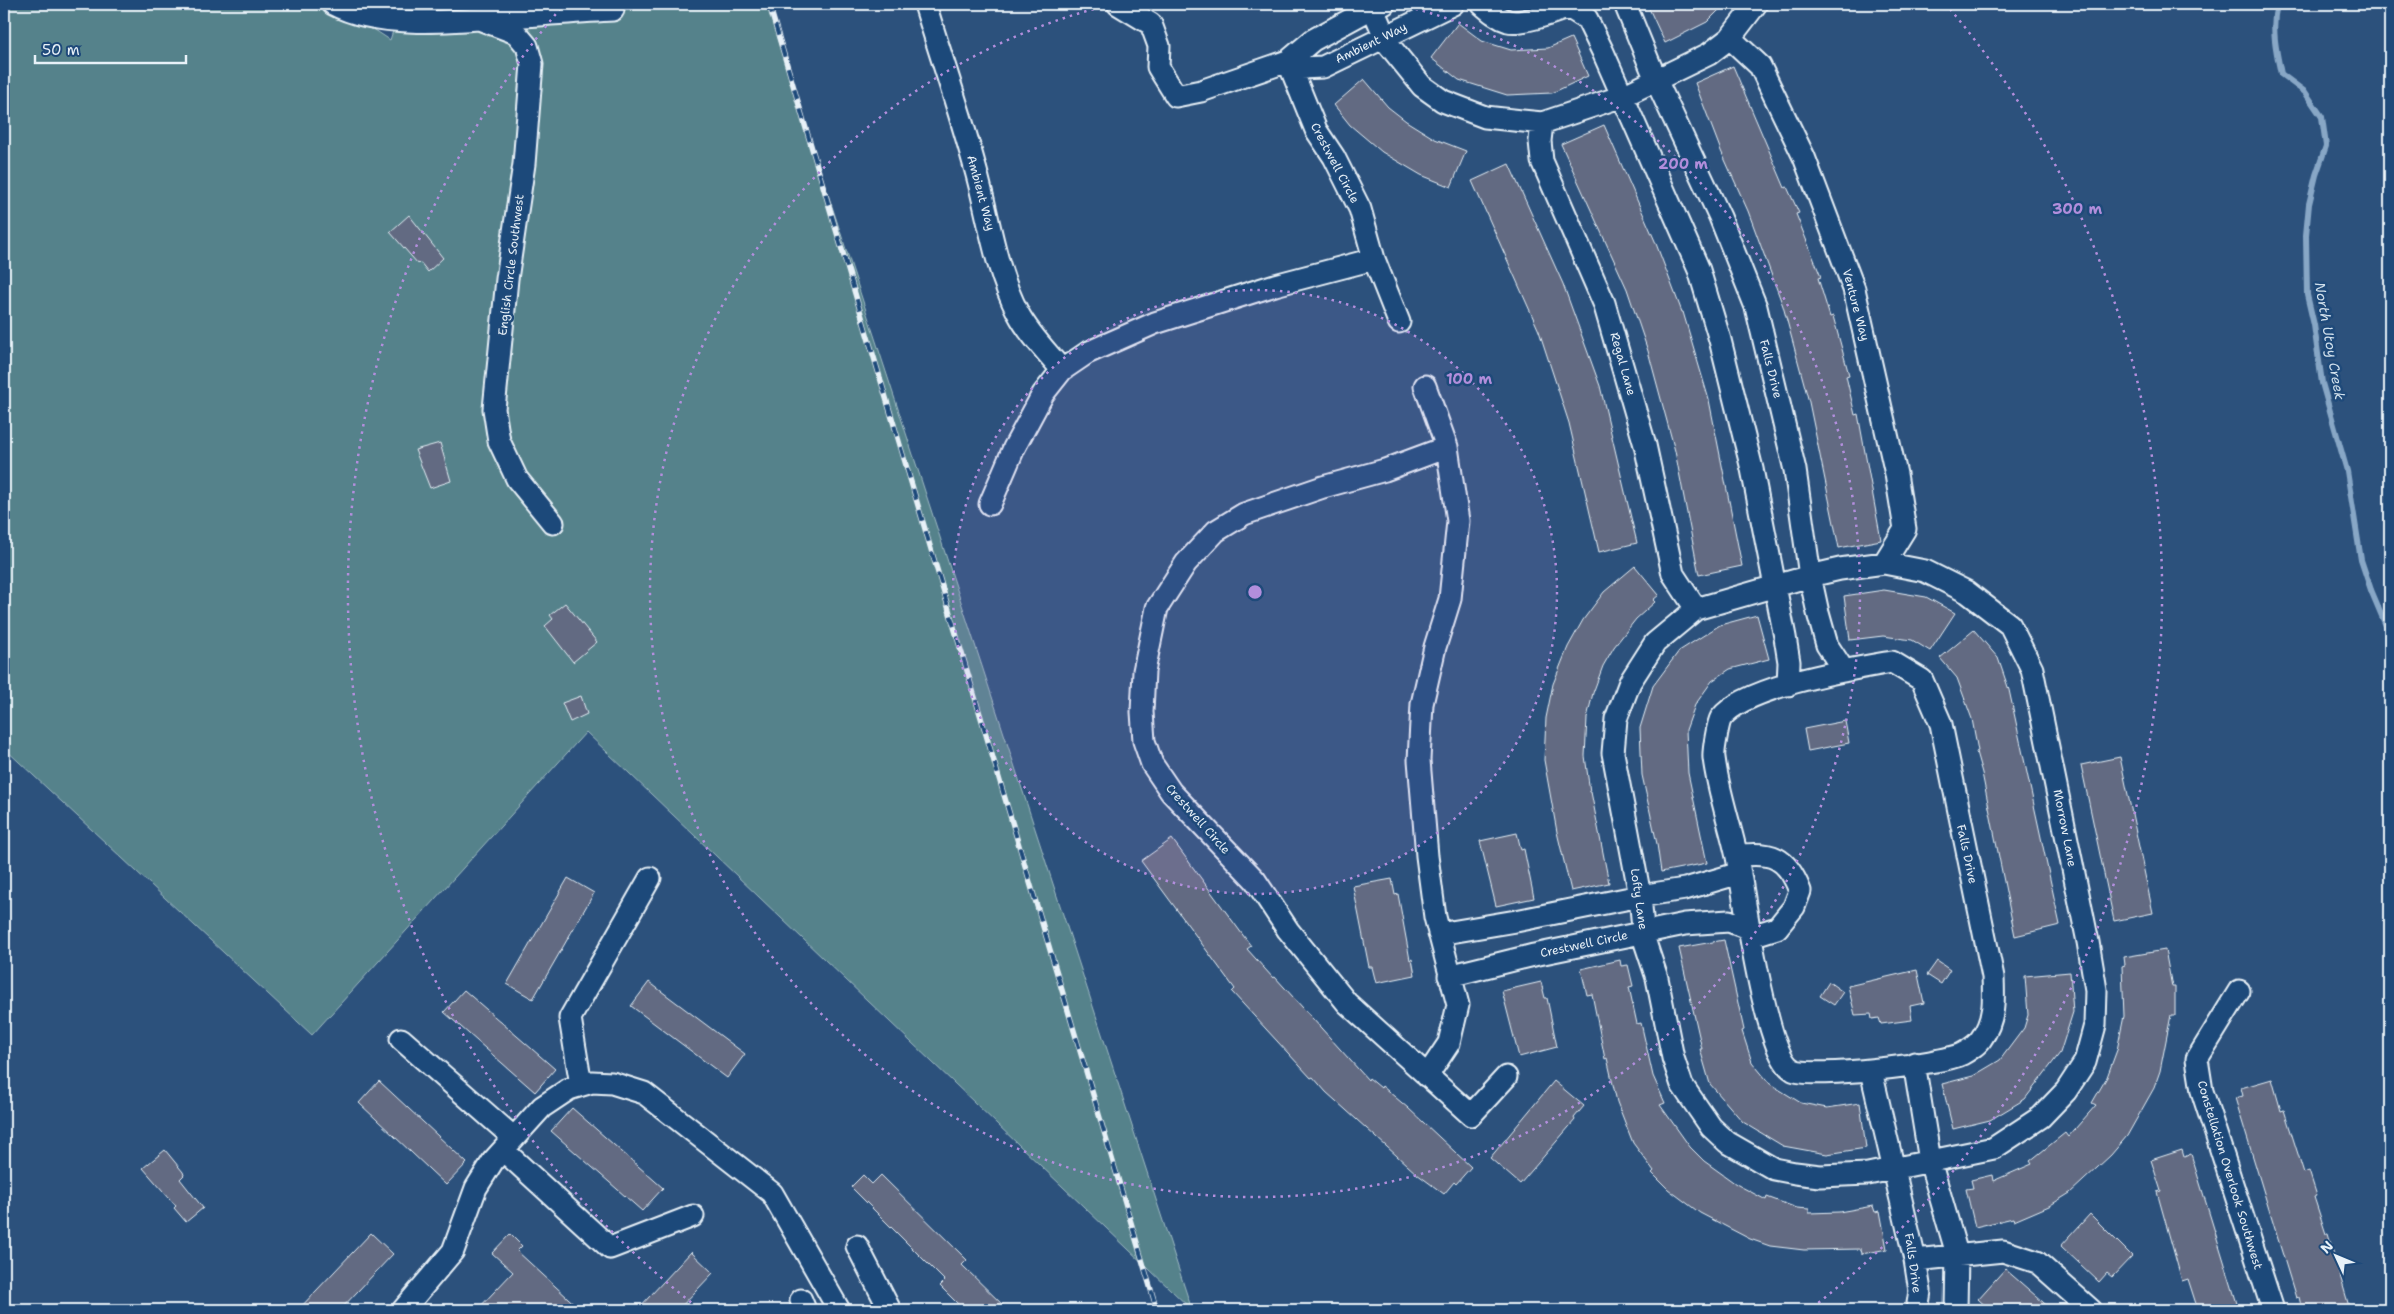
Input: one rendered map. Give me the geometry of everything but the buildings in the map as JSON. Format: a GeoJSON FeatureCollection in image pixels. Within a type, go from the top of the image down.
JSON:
{"type":"FeatureCollection","features":[{"type":"Feature","properties":{"kind":"street"},"geometry":{"type":"LineString","coordinates":[[333,4],[343,9],[373,17],[432,22],[613,10]]}},
{"type":"Feature","properties":{"kind":"street","name":"Ambient Way"},"geometry":{"type":"LineString","coordinates":[[925,4],[975,168],[997,258],[1008,291],[1018,314],[1062,370]]}},
{"type":"Feature","properties":{"kind":"street"},"geometry":{"type":"LineString","coordinates":[[1118,4],[1151,24],[1160,46],[1158,67],[1176,96],[1201,91],[1288,61],[1313,40],[1376,5],[1385,36],[1403,64],[1422,86],[1443,101],[1485,117],[1542,123],[1623,96],[1709,54],[1730,38],[1756,4]]}},
{"type":"Feature","properties":{"kind":"street","name":"Ambient Way"},"geometry":{"type":"LineString","coordinates":[[1288,61],[1301,68],[1322,66],[1453,4]]}},
{"type":"Feature","properties":{"kind":"street"},"geometry":{"type":"LineString","coordinates":[[1482,4],[1492,14],[1510,22],[1533,18],[1572,6],[1587,19],[1623,96],[1695,261],[1722,348],[1752,469],[1788,662],[1788,685]]}},
{"type":"Feature","properties":{"kind":"street","name":"Falls Drive"},"geometry":{"type":"LineString","coordinates":[[1625,4],[1656,80],[1720,216],[1756,308],[1795,470],[1810,576],[1827,645],[1844,671]]}},
{"type":"Feature","properties":{"kind":"street","name":"English Circle Southwest"},"geometry":{"type":"LineString","coordinates":[[479,19],[516,33],[527,46],[532,64],[524,164],[507,279],[494,408],[499,441],[517,479],[553,523]]}},
{"type":"Feature","properties":{"kind":"street","name":"Venture Way"},"geometry":{"type":"LineString","coordinates":[[1730,38],[1760,66],[1804,157],[1854,289],[1896,474],[1905,529],[1884,563]]}},
{"type":"Feature","properties":{"kind":"street","name":"Crestwell Circle"},"geometry":{"type":"LineString","coordinates":[[1288,61],[1316,130],[1334,157],[1360,209],[1374,259],[1399,322]]}},
{"type":"Feature","properties":{"kind":"street","name":"Regal Lane"},"geometry":{"type":"LineString","coordinates":[[1542,123],[1540,142],[1542,162],[1604,303],[1645,444],[1673,574],[1696,608]]}},
{"type":"Feature","properties":{"kind":"street"},"geometry":{"type":"LineString","coordinates":[[990,504],[1014,448],[1043,394],[1062,370],[1087,353],[1155,322],[1275,285],[1374,259]]}},
{"type":"Feature","properties":{"kind":"street"},"geometry":{"type":"LineString","coordinates":[[1425,386],[1447,447],[1458,521],[1450,598],[1435,647],[1422,704],[1419,760],[1427,856],[1439,934],[1458,1005],[1449,1043],[1427,1076]]}},
{"type":"Feature","properties":{"kind":"street","name":"Crestwell Circle"},"geometry":{"type":"LineString","coordinates":[[1447,447],[1385,470],[1323,487],[1244,514],[1216,531],[1186,563],[1157,608],[1144,671],[1144,741],[1152,764],[1171,792],[1255,880],[1299,944],[1347,1003],[1471,1115],[1506,1076]]}},
{"type":"Feature","properties":{"kind":"street","name":"Morrow Lane"},"geometry":{"type":"LineString","coordinates":[[1810,576],[1840,568],[1884,563],[1925,571],[1967,592],[2010,624],[2032,669],[2096,990],[2095,1026],[2085,1062],[2066,1091],[2053,1104],[2028,1126],[1994,1148],[1895,1168]]}},
{"type":"Feature","properties":{"kind":"street","name":"Lofty Lane"},"geometry":{"type":"LineString","coordinates":[[1810,576],[1773,588],[1719,600],[1696,608],[1655,643],[1630,682],[1616,719],[1614,753],[1640,896],[1644,932],[1657,978],[1669,1040],[1682,1085],[1711,1127],[1726,1142],[1774,1169],[1820,1176],[1868,1174],[1895,1168]]}},
{"type":"Feature","properties":{"kind":"street","name":"Falls Drive"},"geometry":{"type":"LineString","coordinates":[[1892,662],[1922,680],[1941,724],[1993,977],[1995,1008],[1981,1040],[1962,1054],[1871,1071],[1794,1071],[1784,1062],[1768,1020],[1738,864],[1713,756],[1720,719],[1746,698],[1844,671],[1892,662]]}},
{"type":"Feature","properties":{"kind":"street"},"geometry":{"type":"LineString","coordinates":[[1439,934],[1685,889],[1738,864],[1768,854],[1784,862],[1794,876],[1800,891],[1794,907],[1777,928],[1750,933]]}},
{"type":"Feature","properties":{"kind":"street"},"geometry":{"type":"LineString","coordinates":[[581,1085],[570,1018],[650,878]]}},
{"type":"Feature","properties":{"kind":"street","name":"Crestwell Circle"},"geometry":{"type":"LineString","coordinates":[[1449,976],[1686,924],[1729,921],[1750,933]]}},
{"type":"Feature","properties":{"kind":"street","name":"Constellation Overlook Southwest"},"geometry":{"type":"LineString","coordinates":[[2239,991],[2197,1059],[2202,1091],[2273,1310]]}},
{"type":"Feature","properties":{"kind":"street"},"geometry":{"type":"LineString","coordinates":[[401,1039],[610,1248],[693,1216]]}},
{"type":"Feature","properties":{"kind":"street"},"geometry":{"type":"LineString","coordinates":[[1914,1063],[1930,1161],[1956,1254],[1956,1310]]}},
{"type":"Feature","properties":{"kind":"street","name":"Falls Drive"},"geometry":{"type":"LineString","coordinates":[[1871,1071],[1915,1260],[1920,1291],[1917,1310]]}},
{"type":"Feature","properties":{"kind":"street"},"geometry":{"type":"LineString","coordinates":[[403,1310],[453,1251],[476,1188],[508,1144],[542,1107],[570,1089],[592,1082],[612,1083],[644,1093],[772,1193],[839,1310]]}},
{"type":"Feature","properties":{"kind":"street"},"geometry":{"type":"LineString","coordinates":[[857,1246],[890,1310]]}},
{"type":"Feature","properties":{"kind":"street"},"geometry":{"type":"LineString","coordinates":[[1915,1260],[1956,1254],[2003,1251],[2037,1262],[2091,1310]]}},
{"type":"Feature","properties":{"kind":"green space"},"geometry":{"type":"Polygon","coordinates":[[[4,4],[336,4],[390,40],[402,4],[766,4],[1192,1310],[586,732],[312,1035],[4,748],[4,4]]]}},
{"type":"Feature","properties":{"kind":"waterway","name":"North Utoy Creek"},"geometry":{"type":"LineString","coordinates":[[2277,4],[2274,31],[2281,74],[2305,92],[2322,117],[2326,146],[2309,204],[2306,235],[2307,295],[2314,325],[2322,383],[2347,471],[2361,560],[2390,635]]}},
{"type":"Feature","properties":{"kind":"railway"},"geometry":{"type":"LineString","coordinates":[[769,4],[1157,1310]]}}]}
